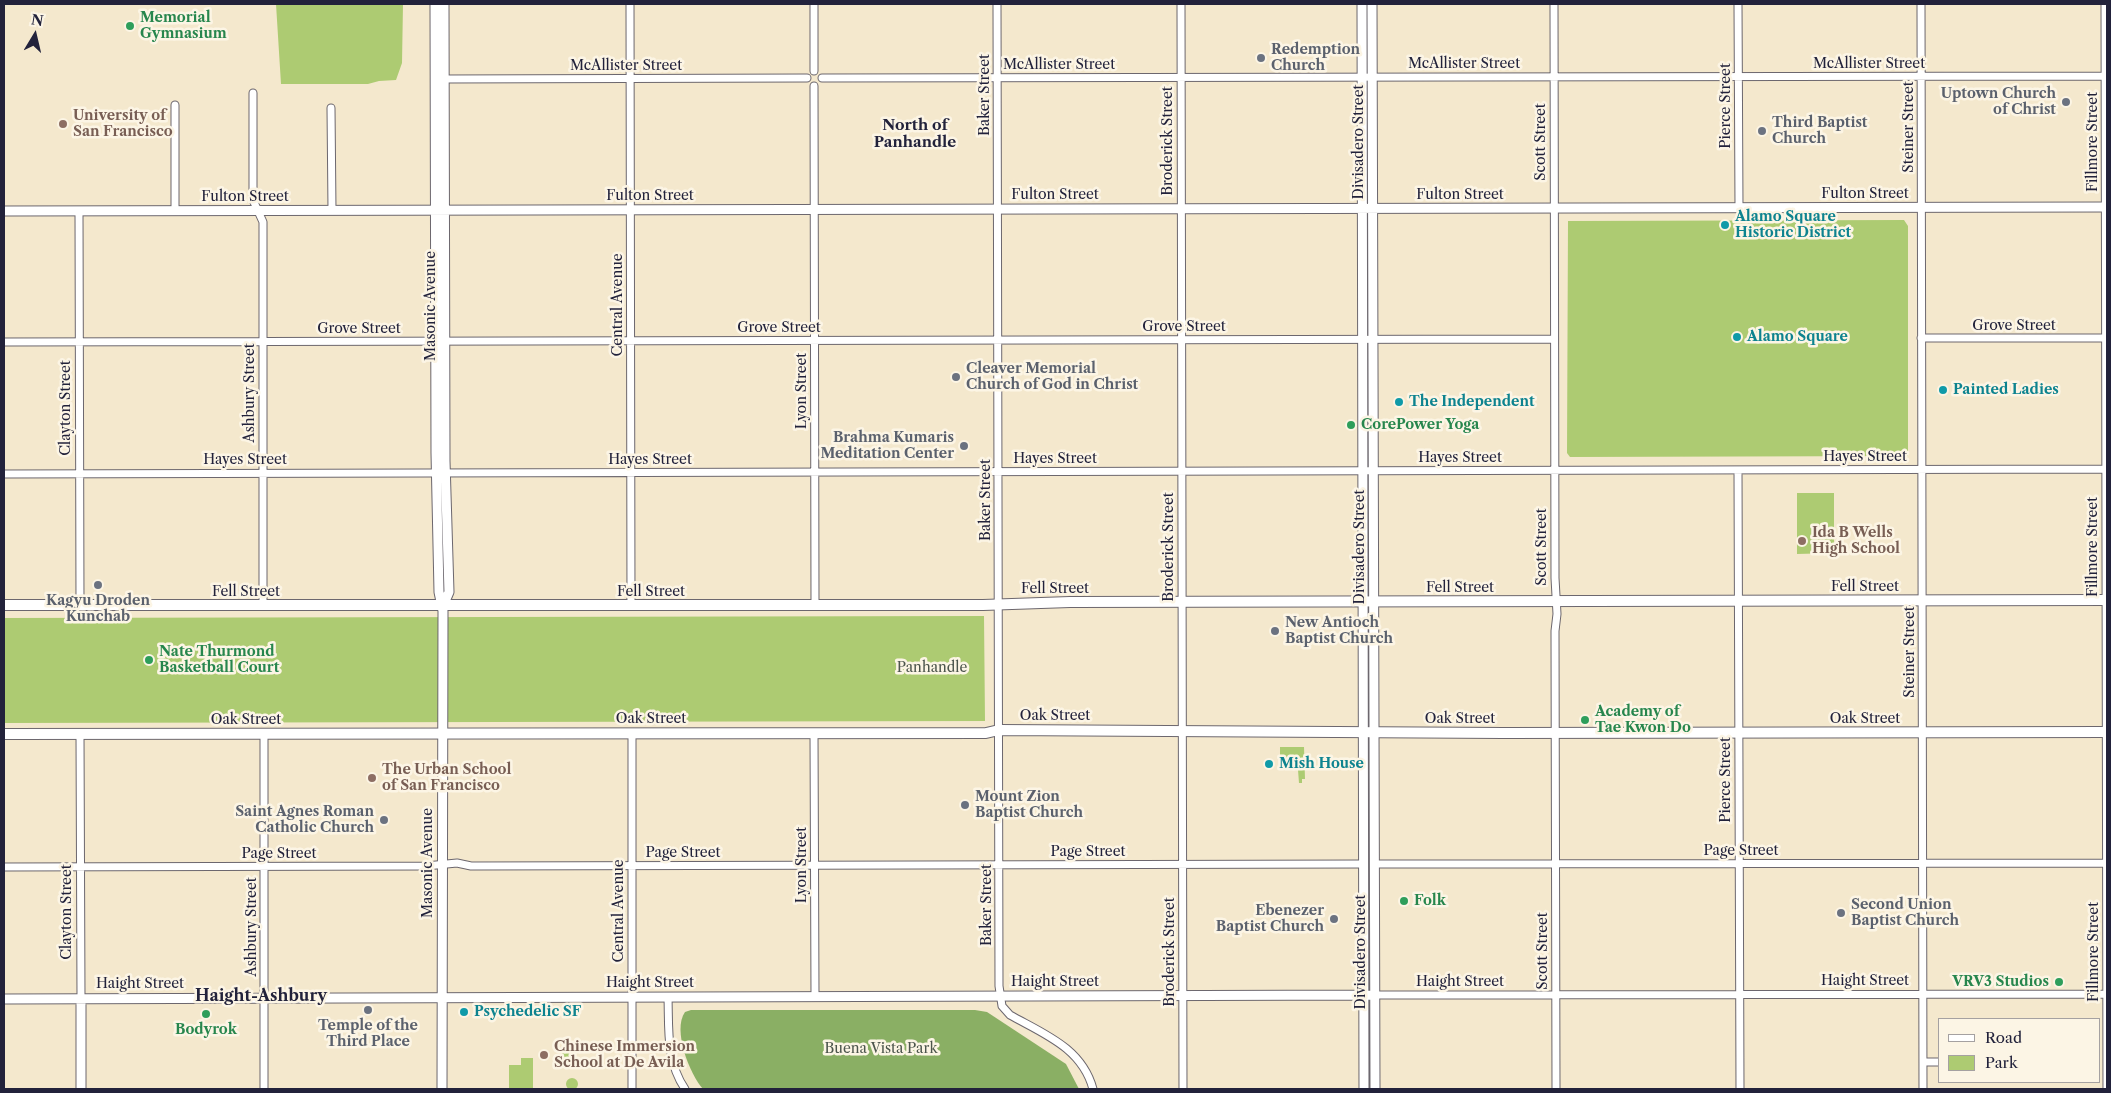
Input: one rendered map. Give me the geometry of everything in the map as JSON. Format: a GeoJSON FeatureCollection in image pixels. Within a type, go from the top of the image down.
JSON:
{"type":"FeatureCollection","features":[{"type":"Feature","properties":{"kind":"main road","name":"Fell Street"},"geometry":{"type":"LineString","coordinates":[[4,605],[443,607],[815,606],[1182,602],[2107,600]]}},
{"type":"Feature","properties":{"kind":"main road","name":"Oak Street"},"geometry":{"type":"LineString","coordinates":[[4,734],[986,733],[999,730],[1555,733],[2107,732]]}},
{"type":"Feature","properties":{"kind":"street","name":"Masonic Avenue"},"geometry":{"type":"LineString","coordinates":[[435,4],[440,210],[441,472],[438,592],[443,607],[441,733],[442,1089]]}},
{"type":"Feature","properties":{"kind":"street","name":"Masonic Avenue"},"geometry":{"type":"LineString","coordinates":[[440,210],[444,4]]}},
{"type":"Feature","properties":{"kind":"street","name":"Central Avenue"},"geometry":{"type":"LineString","coordinates":[[630,4],[631,606]]}},
{"type":"Feature","properties":{"kind":"street"},"geometry":{"type":"LineString","coordinates":[[814,4],[814,71]]}},
{"type":"Feature","properties":{"kind":"street","name":"Baker Street"},"geometry":{"type":"LineString","coordinates":[[997,4],[1001,996]]}},
{"type":"Feature","properties":{"kind":"street","name":"Broderick Street"},"geometry":{"type":"LineString","coordinates":[[1181,4],[1183,1089]]}},
{"type":"Feature","properties":{"kind":"street","name":"Divisadero Street"},"geometry":{"type":"LineString","coordinates":[[1362,4],[1363,471],[1374,864],[1375,1089]]}},
{"type":"Feature","properties":{"kind":"street","name":"Divisadero Street"},"geometry":{"type":"LineString","coordinates":[[1368,602],[1373,471],[1372,4]]}},
{"type":"Feature","properties":{"kind":"street","name":"Scott Street"},"geometry":{"type":"LineString","coordinates":[[1554,4],[1554,470],[1555,602],[1557,627],[1555,631],[1556,1089]]}},
{"type":"Feature","properties":{"kind":"street","name":"Pierce Street"},"geometry":{"type":"LineString","coordinates":[[1738,4],[1739,208]]}},
{"type":"Feature","properties":{"kind":"street","name":"Steiner Street"},"geometry":{"type":"LineString","coordinates":[[1921,4],[1923,1089]]}},
{"type":"Feature","properties":{"kind":"street","name":"Fillmore Street"},"geometry":{"type":"LineString","coordinates":[[2105,4],[2107,1089]]}},
{"type":"Feature","properties":{"kind":"street"},"geometry":{"type":"LineString","coordinates":[[814,71],[820,73],[822,78],[820,84],[814,86],[809,84],[807,78],[809,73],[814,71]]}},
{"type":"Feature","properties":{"kind":"street","name":"McAllister Street"},"geometry":{"type":"LineString","coordinates":[[822,78],[2106,76]]}},
{"type":"Feature","properties":{"kind":"street","name":"McAllister Street"},"geometry":{"type":"LineString","coordinates":[[444,79],[807,78]]}},
{"type":"Feature","properties":{"kind":"street","name":"Lyon Street"},"geometry":{"type":"LineString","coordinates":[[814,86],[815,606]]}},
{"type":"Feature","properties":{"kind":"street","name":"Ashbury Street"},"geometry":{"type":"LineString","coordinates":[[253,93],[253,200],[263,222],[263,606]]}},
{"type":"Feature","properties":{"kind":"street"},"geometry":{"type":"LineString","coordinates":[[175,105],[175,211]]}},
{"type":"Feature","properties":{"kind":"street"},"geometry":{"type":"LineString","coordinates":[[331,108],[332,210]]}},
{"type":"Feature","properties":{"kind":"street","name":"Fulton Street"},"geometry":{"type":"LineString","coordinates":[[4,212],[2106,207]]}},
{"type":"Feature","properties":{"kind":"street","name":"Clayton Street"},"geometry":{"type":"LineString","coordinates":[[79,211],[80,605]]}},
{"type":"Feature","properties":{"kind":"street","name":"Grove Street"},"geometry":{"type":"LineString","coordinates":[[1922,338],[2106,338]]}},
{"type":"Feature","properties":{"kind":"street","name":"Grove Street"},"geometry":{"type":"LineString","coordinates":[[4,342],[1554,339]]}},
{"type":"Feature","properties":{"kind":"street","name":"Hayes Street"},"geometry":{"type":"LineString","coordinates":[[4,474],[2106,469]]}},
{"type":"Feature","properties":{"kind":"street","name":"Pierce Street"},"geometry":{"type":"LineString","coordinates":[[1738,470],[1740,1089]]}},
{"type":"Feature","properties":{"kind":"street","name":"Divisadero Street"},"geometry":{"type":"LineString","coordinates":[[1364,1089],[1364,864],[1369,732]]}},
{"type":"Feature","properties":{"kind":"street","name":"Central Avenue"},"geometry":{"type":"LineString","coordinates":[[632,733],[632,1089]]}},
{"type":"Feature","properties":{"kind":"street","name":"Lyon Street"},"geometry":{"type":"LineString","coordinates":[[814,733],[815,997]]}},
{"type":"Feature","properties":{"kind":"street","name":"Clayton Street"},"geometry":{"type":"LineString","coordinates":[[80,734],[81,1089]]}},
{"type":"Feature","properties":{"kind":"street","name":"Ashbury Street"},"geometry":{"type":"LineString","coordinates":[[264,734],[264,1089]]}},
{"type":"Feature","properties":{"kind":"street","name":"Page Street"},"geometry":{"type":"LineString","coordinates":[[4,867],[442,866],[457,863],[471,866],[1364,864]]}},
{"type":"Feature","properties":{"kind":"street","name":"Page Street"},"geometry":{"type":"LineString","coordinates":[[1374,864],[2107,863]]}},
{"type":"Feature","properties":{"kind":"street","name":"Haight Street"},"geometry":{"type":"LineString","coordinates":[[4,999],[2107,994]]}},
{"type":"Feature","properties":{"kind":"street"},"geometry":{"type":"LineString","coordinates":[[1001,996],[1002,1006],[1010,1015],[1060,1043],[1075,1055],[1090,1077],[1093,1089]]}},
{"type":"Feature","properties":{"kind":"street"},"geometry":{"type":"LineString","coordinates":[[668,997],[669,1050],[675,1073],[684,1089]]}},
{"type":"Feature","properties":{"kind":"street"},"geometry":{"type":"LineString","coordinates":[[1923,1062],[1938,1062]]}},
{"type":"Feature","properties":{"kind":"green space"},"geometry":{"type":"Polygon","coordinates":[[[276,4],[403,4],[402,63],[396,80],[368,84],[281,84],[276,4]]]}},
{"type":"Feature","properties":{"kind":"green space","name":"Alamo Square"},"geometry":{"type":"Polygon","coordinates":[[[1904,220],[1908,226],[1908,456],[1570,457],[1567,453],[1568,221],[1904,220]]]}},
{"type":"Feature","properties":{"kind":"green space"},"geometry":{"type":"Polygon","coordinates":[[[1797,493],[1834,493],[1834,553],[1797,554],[1797,493]]]}},
{"type":"Feature","properties":{"kind":"green space","name":"Panhandle"},"geometry":{"type":"Polygon","coordinates":[[[984,616],[985,721],[4,723],[4,618],[984,616]]]}},
{"type":"Feature","properties":{"kind":"green space"},"geometry":{"type":"Polygon","coordinates":[[[1280,747],[1304,747],[1305,779],[1302,779],[1302,783],[1299,783],[1298,770],[1280,770],[1280,747]]]}},
{"type":"Feature","properties":{"kind":"green space","name":"Buena Vista Park"},"geometry":{"type":"Polygon","coordinates":[[[691,1010],[975,1010],[987,1012],[1066,1064],[1079,1089],[703,1089],[688,1063],[680,1030],[685,1012],[691,1010]]]}},
{"type":"Feature","properties":{"kind":"green space"},"geometry":{"type":"Polygon","coordinates":[[[569,1047],[575,1047],[575,1063],[562,1063],[562,1054],[569,1047]]]}},
{"type":"Feature","properties":{"kind":"green space"},"geometry":{"type":"Polygon","coordinates":[[[521,1058],[533,1058],[533,1089],[509,1089],[509,1065],[521,1065],[521,1058]]]}},
{"type":"Feature","properties":{"kind":"green space"},"geometry":{"type":"Polygon","coordinates":[[[570,1078],[574,1078],[578,1084],[574,1090],[570,1090],[566,1086],[566,1082],[570,1078]]]}},
{"type":"Feature","properties":{"kind":"place","name":"Memorial Gymnasium"},"geometry":{"type":"Point","coordinates":[130,26]}},
{"type":"Feature","properties":{"kind":"place","name":"Redemption Church"},"geometry":{"type":"Point","coordinates":[1261,58]}},
{"type":"Feature","properties":{"kind":"place","name":"Uptown Church of Christ"},"geometry":{"type":"Point","coordinates":[2066,102]}},
{"type":"Feature","properties":{"kind":"place","name":"University of San Francisco"},"geometry":{"type":"Point","coordinates":[63,124]}},
{"type":"Feature","properties":{"kind":"place","name":"Third Baptist Church"},"geometry":{"type":"Point","coordinates":[1762,131]}},
{"type":"Feature","properties":{"kind":"place","name":"Alamo Square Historic District"},"geometry":{"type":"Point","coordinates":[1725,225]}},
{"type":"Feature","properties":{"kind":"place","name":"Alamo Square"},"geometry":{"type":"Point","coordinates":[1737,337]}},
{"type":"Feature","properties":{"kind":"place","name":"Cleaver Memorial Church of God in Christ"},"geometry":{"type":"Point","coordinates":[956,377]}},
{"type":"Feature","properties":{"kind":"place","name":"Painted Ladies"},"geometry":{"type":"Point","coordinates":[1943,390]}},
{"type":"Feature","properties":{"kind":"place","name":"The Independent"},"geometry":{"type":"Point","coordinates":[1399,402]}},
{"type":"Feature","properties":{"kind":"place","name":"CorePower Yoga"},"geometry":{"type":"Point","coordinates":[1351,425]}},
{"type":"Feature","properties":{"kind":"place","name":"Brahma Kumaris Meditation Center"},"geometry":{"type":"Point","coordinates":[964,446]}},
{"type":"Feature","properties":{"kind":"place","name":"Ida B Wells High School"},"geometry":{"type":"Point","coordinates":[1802,541]}},
{"type":"Feature","properties":{"kind":"place","name":"Kagyu Droden Kunchab"},"geometry":{"type":"Point","coordinates":[98,585]}},
{"type":"Feature","properties":{"kind":"place","name":"New Antioch Baptist Church"},"geometry":{"type":"Point","coordinates":[1275,631]}},
{"type":"Feature","properties":{"kind":"place","name":"Nate Thurmond Basketball Court"},"geometry":{"type":"Point","coordinates":[149,660]}},
{"type":"Feature","properties":{"kind":"place","name":"Academy of Tae Kwon Do"},"geometry":{"type":"Point","coordinates":[1585,720]}},
{"type":"Feature","properties":{"kind":"place","name":"Mish House"},"geometry":{"type":"Point","coordinates":[1269,764]}},
{"type":"Feature","properties":{"kind":"place","name":"The Urban School of San Francisco"},"geometry":{"type":"Point","coordinates":[372,778]}},
{"type":"Feature","properties":{"kind":"place","name":"Mount Zion Baptist Church"},"geometry":{"type":"Point","coordinates":[965,805]}},
{"type":"Feature","properties":{"kind":"place","name":"Saint Agnes Roman Catholic Church"},"geometry":{"type":"Point","coordinates":[384,820]}},
{"type":"Feature","properties":{"kind":"place","name":"Folk"},"geometry":{"type":"Point","coordinates":[1404,901]}},
{"type":"Feature","properties":{"kind":"place","name":"Second Union Baptist Church"},"geometry":{"type":"Point","coordinates":[1841,913]}},
{"type":"Feature","properties":{"kind":"place","name":"Ebenezer Baptist Church"},"geometry":{"type":"Point","coordinates":[1334,919]}},
{"type":"Feature","properties":{"kind":"place","name":"VRV3 Studios"},"geometry":{"type":"Point","coordinates":[2059,982]}},
{"type":"Feature","properties":{"kind":"place","name":"Temple of the Third Place"},"geometry":{"type":"Point","coordinates":[368,1010]}},
{"type":"Feature","properties":{"kind":"place","name":"Psychedelic SF"},"geometry":{"type":"Point","coordinates":[464,1012]}},
{"type":"Feature","properties":{"kind":"place","name":"Bodyrok"},"geometry":{"type":"Point","coordinates":[206,1014]}},
{"type":"Feature","properties":{"kind":"place","name":"Chinese Immersion School at De Avila"},"geometry":{"type":"Point","coordinates":[544,1055]}},
{"type":"Feature","properties":{"kind":"district","name":"North of Panhandle"},"geometry":{"type":"Point","coordinates":[915,134]}},
{"type":"Feature","properties":{"kind":"district","name":"Haight-Ashbury"},"geometry":{"type":"Point","coordinates":[261,996]}}]}
